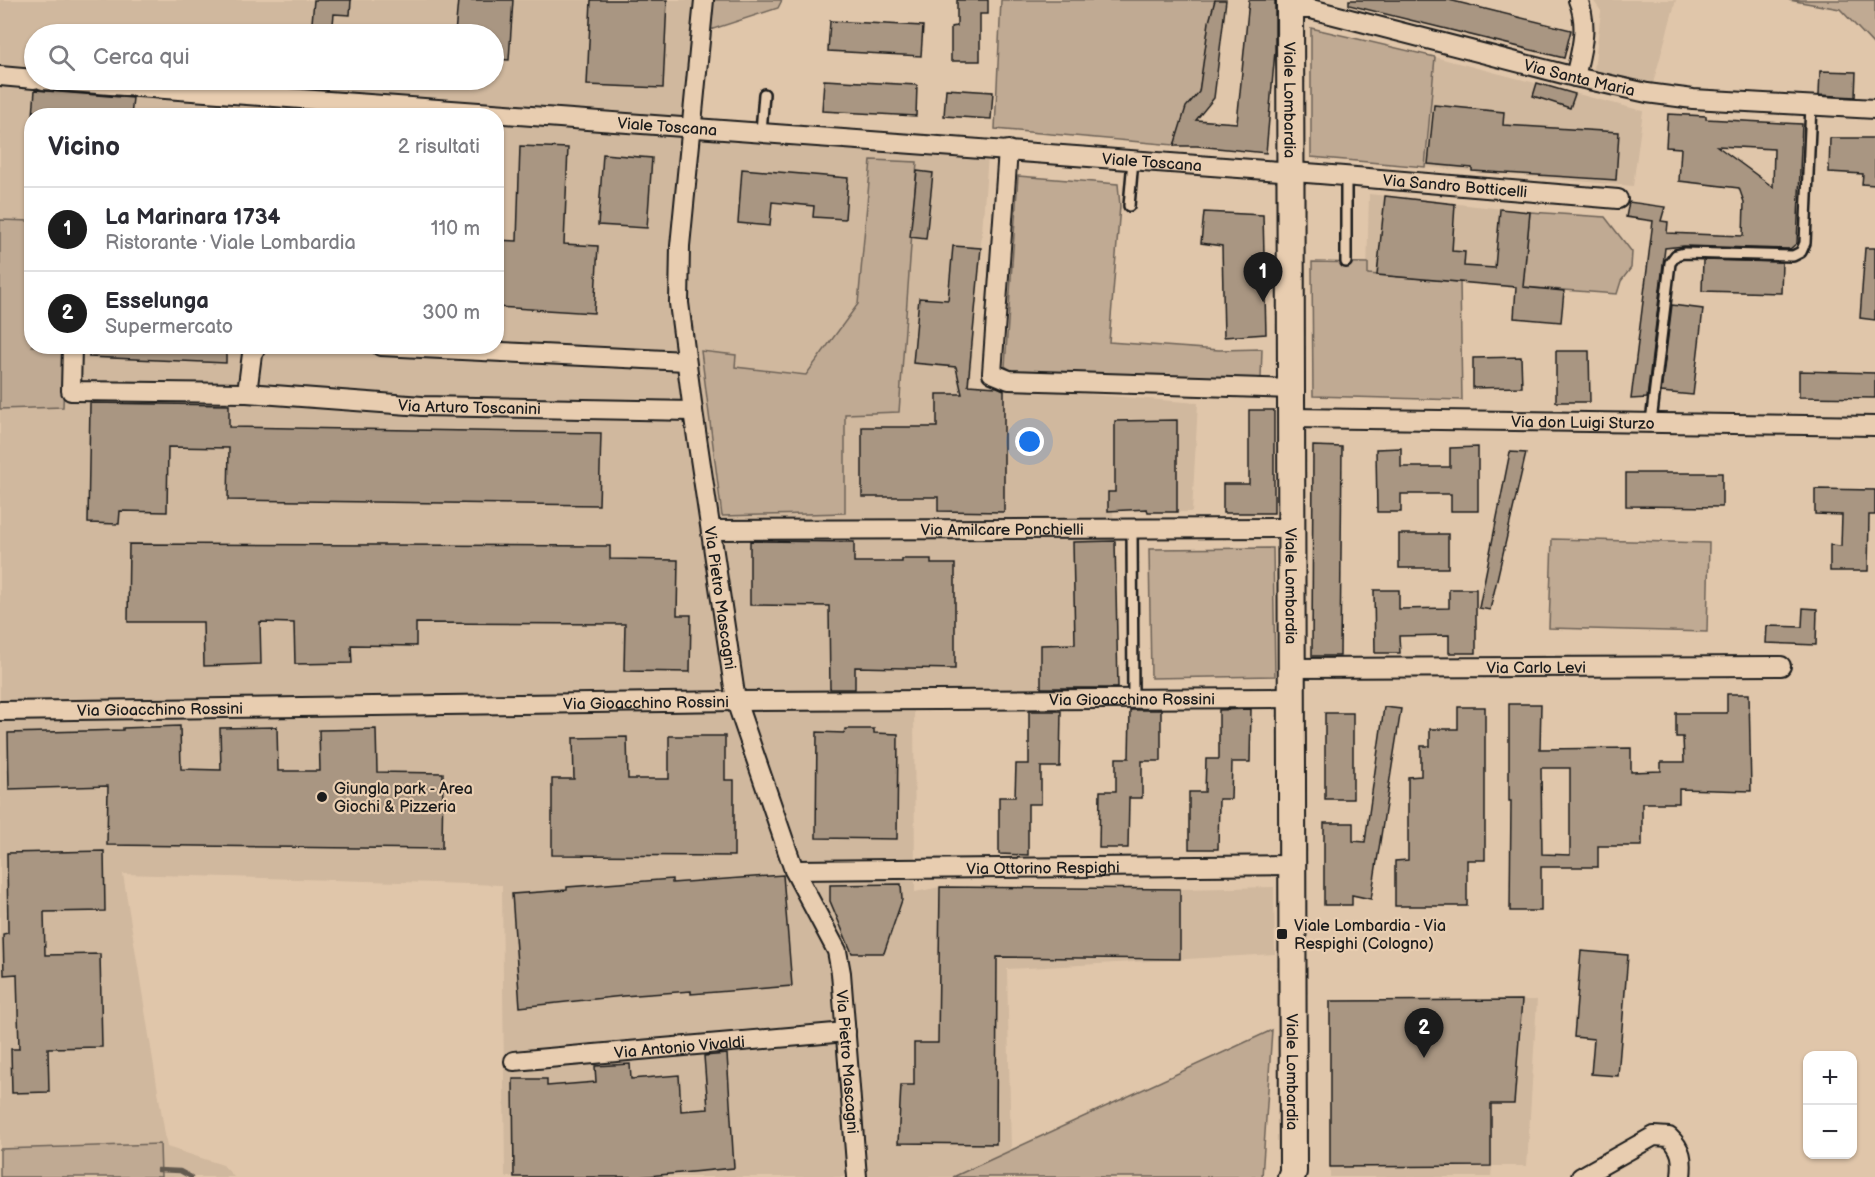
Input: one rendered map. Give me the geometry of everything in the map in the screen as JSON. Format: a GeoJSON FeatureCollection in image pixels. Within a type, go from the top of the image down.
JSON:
{"type":"FeatureCollection","features":[{"type":"Feature","properties":{"kind":"street","name":"Via Pietro Mascagni"},"geometry":{"type":"LineString","coordinates":[[704,0],[680,246],[679,303],[686,361],[736,701],[794,870],[837,951],[842,974],[857,1177]]}},
{"type":"Feature","properties":{"kind":"street"},"geometry":{"type":"LineString","coordinates":[[1575,77],[1584,27],[1583,11],[1578,0]]}},
{"type":"Feature","properties":{"kind":"street","name":"Via Santa Maria"},"geometry":{"type":"LineString","coordinates":[[1290,4],[1575,77],[1647,93],[1693,99],[1875,109]]}},
{"type":"Feature","properties":{"kind":"street","name":"Viale Lombardia"},"geometry":{"type":"LineString","coordinates":[[1290,4],[1293,1175]]}},
{"type":"Feature","properties":{"kind":"street"},"geometry":{"type":"LineString","coordinates":[[0,76],[24,78]]}},
{"type":"Feature","properties":{"kind":"street","name":"Viale Toscana"},"geometry":{"type":"LineString","coordinates":[[184,90],[439,108]]}},
{"type":"Feature","properties":{"kind":"street","name":"Viale Toscana"},"geometry":{"type":"LineString","coordinates":[[504,113],[1291,172]]}},
{"type":"Feature","properties":{"kind":"street"},"geometry":{"type":"LineString","coordinates":[[1008,150],[992,373],[1010,380],[1291,389]]}},
{"type":"Feature","properties":{"kind":"street","name":"Via Sandro Botticelli"},"geometry":{"type":"LineString","coordinates":[[1291,172],[1618,199]]}},
{"type":"Feature","properties":{"kind":"street"},"geometry":{"type":"LineString","coordinates":[[504,352],[686,361]]}},
{"type":"Feature","properties":{"kind":"street","name":"Via Arturo Toscanini"},"geometry":{"type":"LineString","coordinates":[[72,354],[71,391],[247,393],[422,406],[693,411]]}},
{"type":"Feature","properties":{"kind":"street"},"geometry":{"type":"LineString","coordinates":[[247,393],[252,354]]}},
{"type":"Feature","properties":{"kind":"street","name":"Via don Luigi Sturzo"},"geometry":{"type":"LineString","coordinates":[[1291,418],[1875,426]]}},
{"type":"Feature","properties":{"kind":"street","name":"Via Amilcare Ponchielli"},"geometry":{"type":"LineString","coordinates":[[711,530],[1292,528]]}},
{"type":"Feature","properties":{"kind":"street","name":"Via Carlo Levi"},"geometry":{"type":"LineString","coordinates":[[1292,668],[1780,666]]}},
{"type":"Feature","properties":{"kind":"street","name":"Via Gioacchino Rossini"},"geometry":{"type":"LineString","coordinates":[[0,711],[736,701],[1292,698]]}},
{"type":"Feature","properties":{"kind":"street","name":"Via Ottorino Respighi"},"geometry":{"type":"LineString","coordinates":[[794,870],[1292,864]]}},
{"type":"Feature","properties":{"kind":"street","name":"Via Antonio Vivaldi"},"geometry":{"type":"LineString","coordinates":[[514,1061],[846,1032]]}},
{"type":"Feature","properties":{"kind":"street"},"geometry":{"type":"LineString","coordinates":[[1581,1177],[1654,1136],[1669,1137],[1679,1146],[1682,1163],[1681,1177]]}},
{"type":"Feature","properties":{"kind":"lane"},"geometry":{"type":"LineString","coordinates":[[761,132],[764,94]]}},
{"type":"Feature","properties":{"kind":"lane"},"geometry":{"type":"LineString","coordinates":[[1651,422],[1670,263],[1676,255],[1684,253],[1793,256],[1801,252],[1805,243],[1811,105]]}},
{"type":"Feature","properties":{"kind":"lane"},"geometry":{"type":"LineString","coordinates":[[1129,206],[1133,160]]}},
{"type":"Feature","properties":{"kind":"lane"},"geometry":{"type":"LineString","coordinates":[[1346,176],[1346,262]]}},
{"type":"Feature","properties":{"kind":"lane"},"geometry":{"type":"LineString","coordinates":[[1132,528],[1133,700]]}},
{"type":"Feature","properties":{"kind":"shaded area"},"geometry":{"type":"Polygon","coordinates":[[[0,0],[697,0],[685,131],[988,155],[970,385],[1198,403],[1192,512],[1113,511],[1118,688],[914,692],[915,892],[940,887],[1180,889],[1274,887],[1275,954],[1007,969],[1011,1151],[953,1177],[505,1177],[502,885],[123,874],[167,1147],[223,1165],[234,1177],[0,1177],[0,0]]]}},
{"type":"Feature","properties":{"kind":"shaded area"},"geometry":{"type":"Polygon","coordinates":[[[711,0],[782,0],[778,8],[707,31],[711,0]]]}},
{"type":"Feature","properties":{"kind":"shaded area"},"geometry":{"type":"Polygon","coordinates":[[[1001,0],[1215,0],[1199,92],[1174,145],[995,129],[1001,0]]]}},
{"type":"Feature","properties":{"kind":"shaded area"},"geometry":{"type":"Polygon","coordinates":[[[1593,0],[1676,0],[1652,87],[1594,70],[1601,11],[1593,0]]]}},
{"type":"Feature","properties":{"kind":"shaded area"},"geometry":{"type":"Polygon","coordinates":[[[1789,0],[1875,0],[1875,46],[1840,9],[1789,0]]]}},
{"type":"Feature","properties":{"kind":"shaded area"},"geometry":{"type":"Polygon","coordinates":[[[1311,28],[1435,57],[1425,167],[1311,157],[1311,28]]]}},
{"type":"Feature","properties":{"kind":"shaded area"},"geometry":{"type":"Polygon","coordinates":[[[1435,57],[1643,111],[1633,186],[1425,167],[1435,57]]]}},
{"type":"Feature","properties":{"kind":"shaded area"},"geometry":{"type":"Polygon","coordinates":[[[871,160],[917,162],[899,412],[845,414],[845,513],[722,516],[701,351],[736,355],[735,367],[806,375],[858,304],[871,160]]]}},
{"type":"Feature","properties":{"kind":"shaded area"},"geometry":{"type":"Polygon","coordinates":[[[1018,176],[1118,184],[1120,206],[1109,342],[1219,350],[1262,349],[1261,379],[1021,377],[1005,366],[1018,176]]]}},
{"type":"Feature","properties":{"kind":"shaded area"},"geometry":{"type":"Polygon","coordinates":[[[1369,194],[1530,212],[1523,287],[1367,274],[1369,194]]]}},
{"type":"Feature","properties":{"kind":"shaded area"},"geometry":{"type":"Polygon","coordinates":[[[1530,212],[1605,217],[1632,252],[1631,268],[1621,281],[1617,294],[1523,287],[1530,212]]]}},
{"type":"Feature","properties":{"kind":"shaded area"},"geometry":{"type":"Polygon","coordinates":[[[0,220],[24,221],[24,354],[65,354],[63,407],[0,409],[0,220]]]}},
{"type":"Feature","properties":{"kind":"shaded area"},"geometry":{"type":"Polygon","coordinates":[[[1312,262],[1368,263],[1368,274],[1460,282],[1462,400],[1313,396],[1312,262]]]}},
{"type":"Feature","properties":{"kind":"shaded area"},"geometry":{"type":"Polygon","coordinates":[[[1552,539],[1709,543],[1707,632],[1549,628],[1552,539]]]}},
{"type":"Feature","properties":{"kind":"shaded area"},"geometry":{"type":"Polygon","coordinates":[[[1273,548],[1275,676],[1151,678],[1149,549],[1273,548]]]}},
{"type":"Feature","properties":{"kind":"shaded area"},"geometry":{"type":"Polygon","coordinates":[[[1537,1000],[1527,1166],[1492,1166],[1491,1177],[1330,1177],[1330,1001],[1537,1000]]]}},
{"type":"Feature","properties":{"kind":"shaded area"},"geometry":{"type":"Polygon","coordinates":[[[1272,1030],[1262,1177],[953,1177],[1272,1030]]]}},
{"type":"Feature","properties":{"kind":"shaded area"},"geometry":{"type":"Polygon","coordinates":[[[160,1144],[161,1177],[0,1177],[0,1149],[160,1144]]]}},
{"type":"Feature","properties":{"kind":"building"},"geometry":{"type":"Polygon","coordinates":[[[314,0],[351,0],[350,15],[334,14],[333,24],[312,24],[314,0]]]}},
{"type":"Feature","properties":{"kind":"building"},"geometry":{"type":"Polygon","coordinates":[[[458,0],[513,0],[509,60],[504,60],[504,24],[456,24],[458,0]]]}},
{"type":"Feature","properties":{"kind":"building"},"geometry":{"type":"Polygon","coordinates":[[[591,0],[667,0],[663,88],[587,85],[591,0]]]}},
{"type":"Feature","properties":{"kind":"building"},"geometry":{"type":"Polygon","coordinates":[[[957,0],[988,0],[988,14],[980,14],[980,61],[951,61],[951,27],[957,26],[957,0]]]}},
{"type":"Feature","properties":{"kind":"building"},"geometry":{"type":"Polygon","coordinates":[[[1215,0],[1226,0],[1214,98],[1196,120],[1237,123],[1249,0],[1275,0],[1275,51],[1266,153],[1174,146],[1186,107],[1199,92],[1209,22],[1215,0]]]}},
{"type":"Feature","properties":{"kind":"building"},"geometry":{"type":"Polygon","coordinates":[[[1349,0],[1449,0],[1571,30],[1564,58],[1349,5],[1349,0]]]}},
{"type":"Feature","properties":{"kind":"building"},"geometry":{"type":"Polygon","coordinates":[[[830,21],[923,26],[921,56],[828,51],[830,21]]]}},
{"type":"Feature","properties":{"kind":"building"},"geometry":{"type":"Polygon","coordinates":[[[1820,71],[1856,72],[1855,97],[1819,95],[1820,71]]]}},
{"type":"Feature","properties":{"kind":"building"},"geometry":{"type":"Polygon","coordinates":[[[824,80],[917,85],[916,116],[822,111],[824,80]]]}},
{"type":"Feature","properties":{"kind":"building"},"geometry":{"type":"Polygon","coordinates":[[[1537,83],[1575,94],[1570,108],[1533,96],[1537,83]]]}},
{"type":"Feature","properties":{"kind":"building"},"geometry":{"type":"Polygon","coordinates":[[[946,89],[993,92],[991,119],[944,116],[946,89]]]}},
{"type":"Feature","properties":{"kind":"building"},"geometry":{"type":"Polygon","coordinates":[[[35,90],[133,98],[132,108],[34,108],[35,90]]]}},
{"type":"Feature","properties":{"kind":"building"},"geometry":{"type":"Polygon","coordinates":[[[1434,105],[1504,112],[1503,125],[1619,132],[1616,180],[1472,171],[1472,168],[1428,164],[1434,105]]]}},
{"type":"Feature","properties":{"kind":"building"},"geometry":{"type":"Polygon","coordinates":[[[1668,114],[1706,116],[1706,119],[1802,124],[1797,243],[1790,249],[1684,246],[1665,248],[1647,398],[1631,399],[1653,221],[1626,217],[1629,202],[1665,207],[1661,221],[1668,222],[1667,233],[1743,236],[1744,202],[1739,188],[1679,181],[1681,148],[1666,147],[1668,114]],[[1717,146],[1773,187],[1774,149],[1717,146]]]}},
{"type":"Feature","properties":{"kind":"building"},"geometry":{"type":"Polygon","coordinates":[[[1830,138],[1875,138],[1875,185],[1862,184],[1863,174],[1829,172],[1830,138]]]}},
{"type":"Feature","properties":{"kind":"building"},"geometry":{"type":"Polygon","coordinates":[[[520,146],[568,148],[564,244],[598,246],[594,313],[504,307],[504,240],[517,241],[520,146]]]}},
{"type":"Feature","properties":{"kind":"building"},"geometry":{"type":"Polygon","coordinates":[[[603,154],[652,158],[647,228],[598,225],[603,154]]]}},
{"type":"Feature","properties":{"kind":"building"},"geometry":{"type":"Polygon","coordinates":[[[742,169],[848,178],[845,219],[813,217],[814,206],[772,202],[770,226],[738,223],[742,169]]]}},
{"type":"Feature","properties":{"kind":"building"},"geometry":{"type":"Polygon","coordinates":[[[917,171],[933,173],[926,239],[910,237],[917,171]]]}},
{"type":"Feature","properties":{"kind":"building"},"geometry":{"type":"Polygon","coordinates":[[[1385,196],[1455,204],[1452,251],[1465,252],[1464,266],[1495,268],[1500,209],[1530,212],[1523,287],[1564,291],[1561,322],[1514,318],[1516,287],[1377,275],[1385,196]]]}},
{"type":"Feature","properties":{"kind":"building"},"geometry":{"type":"Polygon","coordinates":[[[1204,212],[1263,215],[1266,334],[1224,337],[1222,246],[1201,243],[1204,212]]]}},
{"type":"Feature","properties":{"kind":"building"},"geometry":{"type":"Polygon","coordinates":[[[953,246],[981,248],[968,385],[997,387],[1004,390],[1004,512],[938,511],[938,497],[862,497],[862,427],[937,427],[937,394],[962,394],[956,367],[913,363],[919,298],[948,300],[953,246]]]}},
{"type":"Feature","properties":{"kind":"building"},"geometry":{"type":"Polygon","coordinates":[[[1865,248],[1875,248],[1875,320],[1860,318],[1865,248]]]}},
{"type":"Feature","properties":{"kind":"building"},"geometry":{"type":"Polygon","coordinates":[[[1703,260],[1782,262],[1781,293],[1702,291],[1703,260]]]}},
{"type":"Feature","properties":{"kind":"building"},"geometry":{"type":"Polygon","coordinates":[[[1672,305],[1703,309],[1693,395],[1661,392],[1672,305]]]}},
{"type":"Feature","properties":{"kind":"building"},"geometry":{"type":"Polygon","coordinates":[[[1556,351],[1589,351],[1590,402],[1556,402],[1556,351]]]}},
{"type":"Feature","properties":{"kind":"building"},"geometry":{"type":"Polygon","coordinates":[[[89,354],[226,354],[226,363],[89,357],[89,354]]]}},
{"type":"Feature","properties":{"kind":"building"},"geometry":{"type":"Polygon","coordinates":[[[1521,357],[1522,387],[1473,388],[1473,358],[1521,357]]]}},
{"type":"Feature","properties":{"kind":"building"},"geometry":{"type":"Polygon","coordinates":[[[1799,371],[1875,373],[1875,398],[1799,397],[1799,371]]]}},
{"type":"Feature","properties":{"kind":"building"},"geometry":{"type":"Polygon","coordinates":[[[90,403],[229,405],[229,427],[601,433],[599,505],[228,500],[229,448],[168,447],[167,512],[120,511],[119,524],[88,523],[90,403]]]}},
{"type":"Feature","properties":{"kind":"building"},"geometry":{"type":"Polygon","coordinates":[[[1249,410],[1274,410],[1274,513],[1223,513],[1223,484],[1249,484],[1249,410]]]}},
{"type":"Feature","properties":{"kind":"building"},"geometry":{"type":"Polygon","coordinates":[[[1177,420],[1177,512],[1148,512],[1147,509],[1108,511],[1108,492],[1115,492],[1115,421],[1177,420]]]}},
{"type":"Feature","properties":{"kind":"building"},"geometry":{"type":"Polygon","coordinates":[[[1313,446],[1342,447],[1340,656],[1312,656],[1313,446]]]}},
{"type":"Feature","properties":{"kind":"building"},"geometry":{"type":"Polygon","coordinates":[[[1478,447],[1478,511],[1451,511],[1451,494],[1401,494],[1401,512],[1377,512],[1376,449],[1401,448],[1401,467],[1450,467],[1450,448],[1478,447]]]}},
{"type":"Feature","properties":{"kind":"building"},"geometry":{"type":"Polygon","coordinates":[[[1510,452],[1526,453],[1490,610],[1479,608],[1510,452]]]}},
{"type":"Feature","properties":{"kind":"building"},"geometry":{"type":"Polygon","coordinates":[[[1626,473],[1722,473],[1722,507],[1626,506],[1626,473]]]}},
{"type":"Feature","properties":{"kind":"building"},"geometry":{"type":"Polygon","coordinates":[[[1815,489],[1875,490],[1875,515],[1869,515],[1868,571],[1830,571],[1830,545],[1841,546],[1842,515],[1815,514],[1815,489]]]}},
{"type":"Feature","properties":{"kind":"building"},"geometry":{"type":"Polygon","coordinates":[[[1399,534],[1448,534],[1448,568],[1399,568],[1399,534]]]}},
{"type":"Feature","properties":{"kind":"building"},"geometry":{"type":"Polygon","coordinates":[[[750,541],[854,542],[854,562],[902,562],[902,559],[931,559],[931,564],[955,564],[955,669],[855,667],[855,689],[830,689],[829,606],[750,605],[750,541]]]}},
{"type":"Feature","properties":{"kind":"building"},"geometry":{"type":"Polygon","coordinates":[[[1115,541],[1118,688],[1041,688],[1041,645],[1075,644],[1073,542],[1115,541]]]}},
{"type":"Feature","properties":{"kind":"building"},"geometry":{"type":"Polygon","coordinates":[[[129,544],[610,546],[610,559],[678,560],[677,615],[691,615],[690,672],[624,671],[625,624],[416,623],[416,646],[351,645],[352,663],[295,664],[294,623],[260,622],[261,664],[204,666],[203,622],[128,622],[129,544]]]}},
{"type":"Feature","properties":{"kind":"building"},"geometry":{"type":"Polygon","coordinates":[[[1449,589],[1476,589],[1476,653],[1449,653],[1449,635],[1399,636],[1400,653],[1375,653],[1374,590],[1399,590],[1399,609],[1449,608],[1449,589]]]}},
{"type":"Feature","properties":{"kind":"building"},"geometry":{"type":"Polygon","coordinates":[[[1803,608],[1817,609],[1816,645],[1766,643],[1767,626],[1802,627],[1803,608]]]}},
{"type":"Feature","properties":{"kind":"building"},"geometry":{"type":"Polygon","coordinates":[[[1727,694],[1749,694],[1751,791],[1679,789],[1679,803],[1642,803],[1642,846],[1598,846],[1598,867],[1541,867],[1541,911],[1510,911],[1509,704],[1541,704],[1540,749],[1631,748],[1631,772],[1661,771],[1661,762],[1684,762],[1683,737],[1676,737],[1676,713],[1727,713],[1727,694]],[[1541,768],[1542,854],[1570,855],[1570,768],[1541,768]]]}},
{"type":"Feature","properties":{"kind":"building"},"geometry":{"type":"Polygon","coordinates":[[[1384,707],[1401,709],[1371,899],[1352,895],[1352,905],[1324,905],[1324,823],[1353,823],[1353,841],[1365,842],[1384,707]]]}},
{"type":"Feature","properties":{"kind":"building"},"geometry":{"type":"Polygon","coordinates":[[[1458,707],[1485,707],[1485,860],[1467,860],[1467,906],[1395,906],[1395,861],[1408,860],[1408,777],[1421,776],[1421,746],[1430,746],[1430,729],[1458,729],[1458,707]]]}},
{"type":"Feature","properties":{"kind":"building"},"geometry":{"type":"Polygon","coordinates":[[[1251,709],[1250,762],[1232,762],[1231,799],[1219,799],[1218,849],[1189,849],[1189,792],[1205,792],[1206,759],[1219,759],[1219,710],[1251,709]]]}},
{"type":"Feature","properties":{"kind":"building"},"geometry":{"type":"Polygon","coordinates":[[[1130,710],[1161,710],[1161,761],[1142,761],[1142,798],[1129,798],[1128,848],[1099,848],[1100,791],[1116,791],[1116,758],[1129,758],[1130,710]]]}},
{"type":"Feature","properties":{"kind":"building"},"geometry":{"type":"Polygon","coordinates":[[[1029,711],[1061,711],[1060,767],[1041,767],[1041,804],[1028,804],[1028,855],[999,854],[999,797],[1015,797],[1016,764],[1029,764],[1029,711]]]}},
{"type":"Feature","properties":{"kind":"building"},"geometry":{"type":"Polygon","coordinates":[[[1325,713],[1353,713],[1353,799],[1325,799],[1325,713]]]}},
{"type":"Feature","properties":{"kind":"building"},"geometry":{"type":"Polygon","coordinates":[[[180,726],[181,769],[221,770],[220,728],[277,727],[278,771],[320,771],[319,730],[376,729],[377,772],[443,773],[442,849],[107,845],[108,786],[9,789],[8,733],[180,726]]]}},
{"type":"Feature","properties":{"kind":"building"},"geometry":{"type":"Polygon","coordinates":[[[845,729],[874,729],[874,733],[898,734],[897,839],[816,838],[817,732],[844,733],[845,729]]]}},
{"type":"Feature","properties":{"kind":"building"},"geometry":{"type":"Polygon","coordinates":[[[669,736],[725,736],[725,780],[734,780],[734,856],[552,855],[552,779],[574,779],[573,738],[627,737],[628,779],[669,779],[669,736]]]}},
{"type":"Feature","properties":{"kind":"building"},"geometry":{"type":"Polygon","coordinates":[[[104,851],[105,911],[44,912],[45,955],[100,954],[102,1047],[48,1048],[49,1092],[12,1093],[11,1049],[19,1049],[17,974],[4,975],[3,934],[8,933],[7,853],[104,851]]]}},
{"type":"Feature","properties":{"kind":"building"},"geometry":{"type":"Polygon","coordinates":[[[783,875],[792,986],[691,994],[691,991],[623,996],[520,1007],[512,894],[567,890],[567,887],[672,879],[672,883],[783,875]]]}},
{"type":"Feature","properties":{"kind":"building"},"geometry":{"type":"Polygon","coordinates":[[[901,884],[902,900],[884,953],[852,953],[830,901],[830,885],[901,884]]]}},
{"type":"Feature","properties":{"kind":"building"},"geometry":{"type":"Polygon","coordinates":[[[940,887],[1180,889],[1180,959],[997,957],[996,1144],[898,1143],[901,1085],[914,1085],[914,1043],[938,1043],[940,887]]]}},
{"type":"Feature","properties":{"kind":"building"},"geometry":{"type":"Polygon","coordinates":[[[1581,951],[1628,955],[1618,1076],[1591,1074],[1594,1039],[1574,1037],[1581,951]]]}},
{"type":"Feature","properties":{"kind":"building"},"geometry":{"type":"Polygon","coordinates":[[[1522,1000],[1514,1104],[1491,1104],[1491,1166],[1330,1167],[1330,1001],[1522,1000]]]}},
{"type":"Feature","properties":{"kind":"building"},"geometry":{"type":"Polygon","coordinates":[[[727,1054],[734,1168],[638,1177],[514,1177],[513,1079],[547,1079],[547,1086],[596,1082],[595,1066],[630,1064],[631,1079],[679,1075],[681,1111],[708,1109],[704,1056],[727,1054]]]}},
{"type":"Feature","properties":{"kind":"waterway"},"geometry":{"type":"LineString","coordinates":[[158,1170],[180,1171],[191,1177]]}},
{"type":"Feature","properties":{"kind":"place","name":"La Marinara 1734"},"geometry":{"type":"Point","coordinates":[1263,302]}},
{"type":"Feature","properties":{"kind":"place","name":"Giungla park - Area Giochi & Pizzeria"},"geometry":{"type":"Point","coordinates":[322,797]}},
{"type":"Feature","properties":{"kind":"place","name":"Viale Lombardia - Via Respighi (Cologno)"},"geometry":{"type":"Point","coordinates":[1282,934]}},
{"type":"Feature","properties":{"kind":"place","name":"Esselunga"},"geometry":{"type":"Point","coordinates":[1424,1058]}}]}
